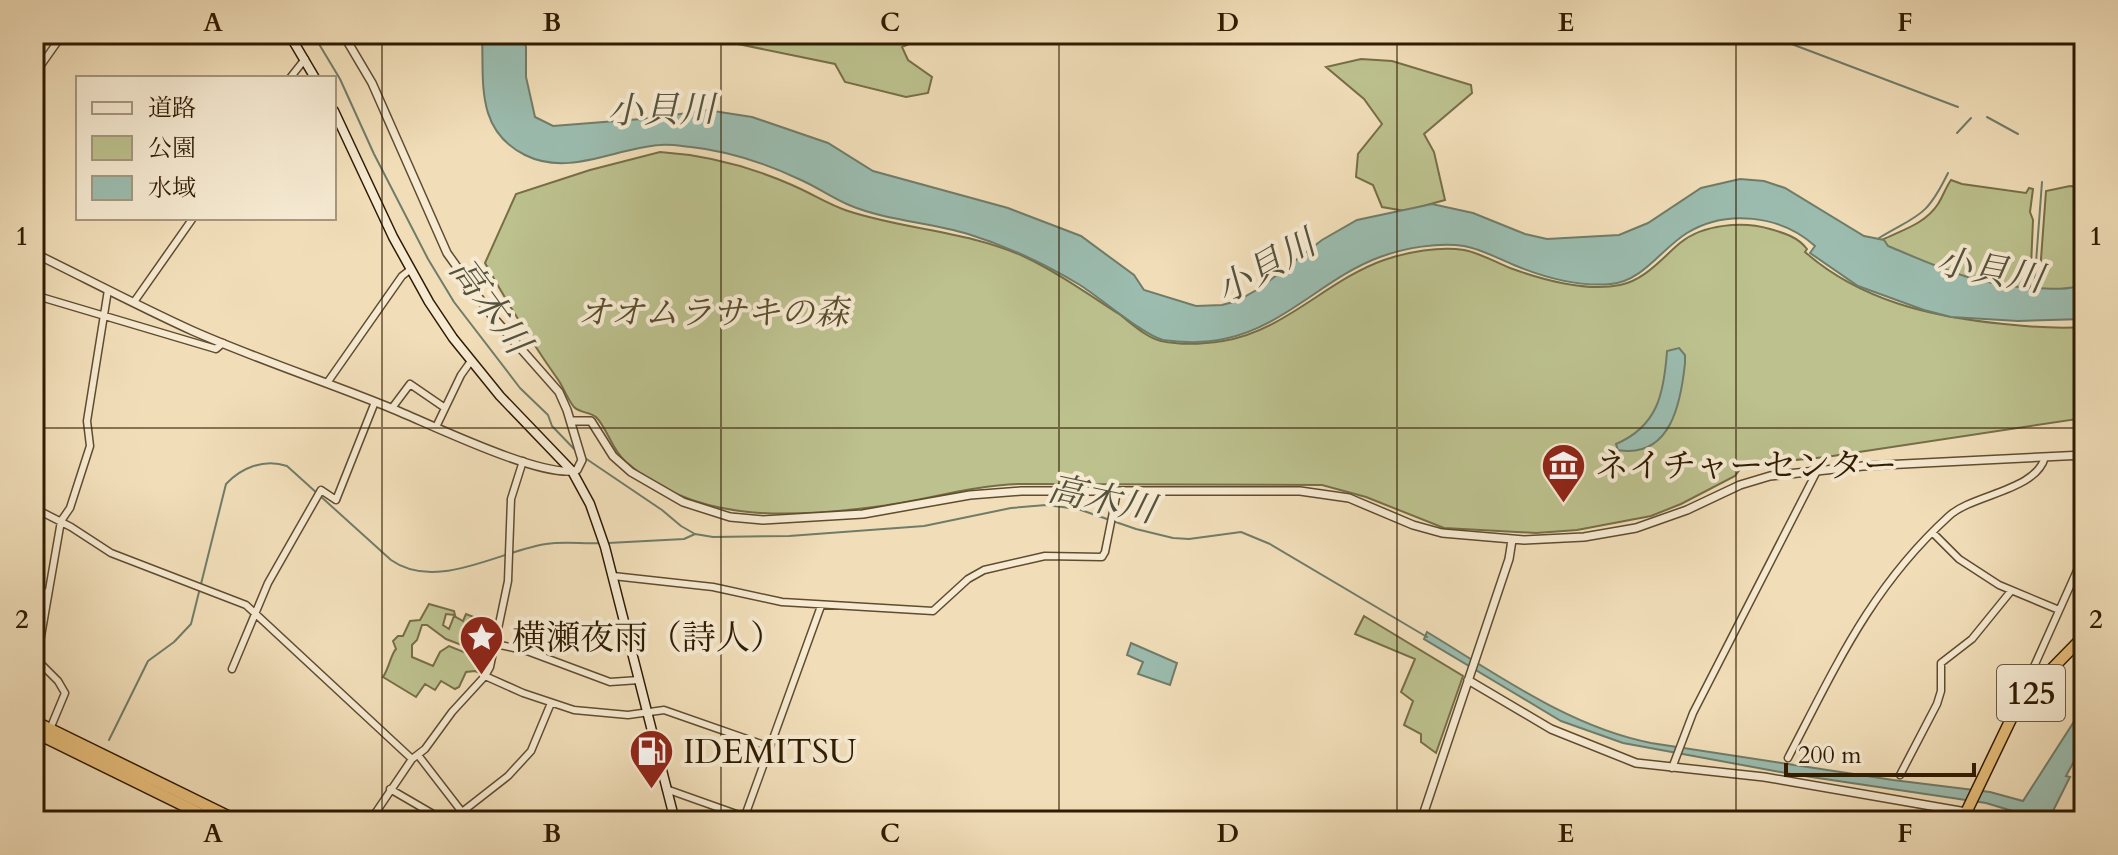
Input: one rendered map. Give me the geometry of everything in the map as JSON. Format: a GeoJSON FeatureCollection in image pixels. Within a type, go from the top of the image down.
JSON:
{"type":"FeatureCollection","features":[{"type":"Feature","properties":{"kind":"highway","name":"125"},"geometry":{"type":"LineString","coordinates":[[1966,813],[2011,719],[2040,681],[2084,636]]}},
{"type":"Feature","properties":{"kind":"highway"},"geometry":{"type":"LineString","coordinates":[[34,721],[43,732],[215,821]]}},
{"type":"Feature","properties":{"kind":"highway"},"geometry":{"type":"LineString","coordinates":[[43,732],[238,821]]}},
{"type":"Feature","properties":{"kind":"main road"},"geometry":{"type":"LineString","coordinates":[[289,34],[314,76]]}},
{"type":"Feature","properties":{"kind":"main road"},"geometry":{"type":"LineString","coordinates":[[336,115],[393,237],[437,315],[500,396],[572,471],[590,504],[613,576],[675,821]]}},
{"type":"Feature","properties":{"kind":"main road"},"geometry":{"type":"LineString","coordinates":[[34,753],[43,732]]}},
{"type":"Feature","properties":{"kind":"street"},"geometry":{"type":"LineString","coordinates":[[34,75],[63,34]]}},
{"type":"Feature","properties":{"kind":"street"},"geometry":{"type":"LineString","coordinates":[[34,253],[223,343],[436,427],[523,461],[572,471],[580,467],[582,460],[571,421],[554,384],[492,316],[447,253],[372,83],[343,34]]}},
{"type":"Feature","properties":{"kind":"street"},"geometry":{"type":"LineString","coordinates":[[292,76],[305,59]]}},
{"type":"Feature","properties":{"kind":"street"},"geometry":{"type":"LineString","coordinates":[[134,302],[192,220]]}},
{"type":"Feature","properties":{"kind":"street"},"geometry":{"type":"LineString","coordinates":[[327,383],[402,276],[411,269]]}},
{"type":"Feature","properties":{"kind":"street"},"geometry":{"type":"LineString","coordinates":[[43,732],[65,693],[38,657],[61,521],[70,508],[90,446],[87,421],[108,290]]}},
{"type":"Feature","properties":{"kind":"street"},"geometry":{"type":"LineString","coordinates":[[34,295],[216,349],[223,343]]}},
{"type":"Feature","properties":{"kind":"street"},"geometry":{"type":"LineString","coordinates":[[436,427],[471,361]]}},
{"type":"Feature","properties":{"kind":"street"},"geometry":{"type":"LineString","coordinates":[[392,408],[410,384],[445,408]]}},
{"type":"Feature","properties":{"kind":"street"},"geometry":{"type":"LineString","coordinates":[[232,669],[254,612],[316,497],[321,490],[336,500],[375,402]]}},
{"type":"Feature","properties":{"kind":"street"},"geometry":{"type":"LineString","coordinates":[[571,421],[591,421],[617,460],[662,491],[690,505],[730,517],[763,520],[863,514],[970,495],[1021,491],[1324,493],[1363,503],[1413,525],[1442,533],[1512,540],[1561,539],[1636,528],[1674,516],[1755,480],[1895,464],[2084,455]]}},
{"type":"Feature","properties":{"kind":"street"},"geometry":{"type":"LineString","coordinates":[[1788,758],[1852,634],[1897,569],[1961,507],[1991,497],[2029,477],[2045,457]]}},
{"type":"Feature","properties":{"kind":"street"},"geometry":{"type":"LineString","coordinates":[[370,821],[415,757],[485,676],[496,644],[510,565],[511,499],[523,461]]}},
{"type":"Feature","properties":{"kind":"street"},"geometry":{"type":"LineString","coordinates":[[1674,764],[1693,713],[1817,471]]}},
{"type":"Feature","properties":{"kind":"street"},"geometry":{"type":"LineString","coordinates":[[613,576],[713,587],[770,600],[821,606],[933,611],[968,579],[984,570],[1045,556],[1102,557],[1117,492]]}},
{"type":"Feature","properties":{"kind":"street"},"geometry":{"type":"LineString","coordinates":[[34,508],[111,553],[246,605],[415,757],[462,812],[474,821]]}},
{"type":"Feature","properties":{"kind":"street"},"geometry":{"type":"LineString","coordinates":[[1933,533],[1959,559],[2011,591],[2059,610]]}},
{"type":"Feature","properties":{"kind":"street"},"geometry":{"type":"LineString","coordinates":[[1421,821],[1509,559],[1512,540]]}},
{"type":"Feature","properties":{"kind":"street"},"geometry":{"type":"LineString","coordinates":[[2040,681],[2032,671],[2084,555]]}},
{"type":"Feature","properties":{"kind":"street"},"geometry":{"type":"LineString","coordinates":[[34,587],[48,594]]}},
{"type":"Feature","properties":{"kind":"street"},"geometry":{"type":"LineString","coordinates":[[1900,775],[1937,704],[1941,691],[1941,663],[1972,639],[2011,591]]}},
{"type":"Feature","properties":{"kind":"street"},"geometry":{"type":"LineString","coordinates":[[666,789],[744,815],[821,606]]}},
{"type":"Feature","properties":{"kind":"street"},"geometry":{"type":"LineString","coordinates":[[496,644],[527,651],[610,682],[639,680]]}},
{"type":"Feature","properties":{"kind":"street"},"geometry":{"type":"LineString","coordinates":[[485,676],[551,703],[602,713],[628,715],[664,710],[770,747]]}},
{"type":"Feature","properties":{"kind":"street"},"geometry":{"type":"LineString","coordinates":[[1469,677],[1563,734],[1629,761],[1751,775],[1966,813]]}},
{"type":"Feature","properties":{"kind":"street"},"geometry":{"type":"LineString","coordinates":[[459,821],[462,812],[508,776],[531,751],[551,703]]}},
{"type":"Feature","properties":{"kind":"street"},"geometry":{"type":"LineString","coordinates":[[390,789],[445,821]]}},
{"type":"Feature","properties":{"kind":"green space"},"geometry":{"type":"Polygon","coordinates":[[[719,34],[941,34],[902,47],[908,60],[932,77],[928,93],[906,97],[845,82],[835,64],[738,44],[719,34]]]}},
{"type":"Feature","properties":{"kind":"green space"},"geometry":{"type":"Polygon","coordinates":[[[1361,59],[1392,61],[1471,85],[1472,93],[1424,134],[1434,152],[1445,200],[1405,211],[1382,207],[1373,185],[1356,177],[1358,154],[1382,124],[1364,99],[1326,67],[1361,59]]]}},
{"type":"Feature","properties":{"kind":"green space","name":"オオムラサキの森"},"geometry":{"type":"Polygon","coordinates":[[[660,152],[743,167],[848,211],[1002,248],[1060,276],[1150,337],[1176,343],[1216,342],[1266,327],[1363,269],[1413,252],[1464,250],[1550,280],[1579,286],[1607,287],[1637,278],[1680,243],[1700,232],[1724,226],[1759,227],[1795,238],[1807,249],[1805,252],[1827,269],[1898,304],[1977,321],[2084,327],[2084,418],[1826,457],[1743,465],[1735,476],[1651,516],[1577,530],[1536,533],[1444,528],[1366,497],[1322,485],[1018,484],[842,511],[744,512],[682,496],[653,482],[626,462],[596,417],[574,407],[485,263],[516,194],[660,152]]]}},
{"type":"Feature","properties":{"kind":"green space"},"geometry":{"type":"Polygon","coordinates":[[[1951,180],[2026,193],[2029,188],[2033,189],[2030,290],[1950,275],[1883,245],[1882,240],[1927,217],[1951,180]]]}},
{"type":"Feature","properties":{"kind":"green space"},"geometry":{"type":"Polygon","coordinates":[[[2070,186],[2084,187],[2084,287],[2043,291],[2039,286],[2046,191],[2070,186]]]}},
{"type":"Feature","properties":{"kind":"green space"},"geometry":{"type":"Polygon","coordinates":[[[429,604],[454,611],[455,615],[446,614],[443,625],[449,629],[454,616],[463,621],[466,614],[474,617],[464,646],[422,625],[412,645],[412,657],[433,666],[440,652],[449,646],[479,658],[477,665],[487,668],[482,674],[466,672],[455,689],[441,681],[435,690],[425,684],[416,697],[383,677],[396,649],[393,641],[403,636],[410,621],[420,620],[429,604]]]}},
{"type":"Feature","properties":{"kind":"green space"},"geometry":{"type":"Polygon","coordinates":[[[1364,616],[1463,676],[1436,753],[1421,742],[1421,734],[1404,725],[1413,701],[1401,692],[1415,659],[1355,634],[1364,616]]]}},
{"type":"Feature","properties":{"kind":"water"},"geometry":{"type":"Polygon","coordinates":[[[482,34],[523,34],[526,77],[535,117],[553,126],[654,118],[707,110],[752,117],[828,143],[873,171],[1008,208],[1081,236],[1134,275],[1144,290],[1196,306],[1237,301],[1260,288],[1322,240],[1357,220],[1432,204],[1473,213],[1525,234],[1547,239],[1619,235],[1648,223],[1701,188],[1740,179],[1764,181],[1785,188],[1864,236],[1884,240],[1888,246],[1959,274],[2013,286],[2059,289],[2084,285],[2084,319],[2018,321],[1951,317],[1924,310],[1858,286],[1810,253],[1815,246],[1786,228],[1770,222],[1736,218],[1702,225],[1687,233],[1642,271],[1622,282],[1599,285],[1561,280],[1470,247],[1422,247],[1389,254],[1360,266],[1285,313],[1246,333],[1210,341],[1163,340],[1134,324],[1080,285],[1011,250],[953,230],[863,210],[788,174],[748,159],[705,149],[668,145],[643,147],[575,162],[542,161],[525,155],[509,145],[490,118],[483,87],[482,34]]]}},
{"type":"Feature","properties":{"kind":"water"},"geometry":{"type":"Polygon","coordinates":[[[1679,348],[1685,355],[1685,363],[1680,394],[1670,424],[1650,446],[1618,450],[1616,444],[1630,437],[1650,418],[1661,394],[1667,351],[1679,348]]]}},
{"type":"Feature","properties":{"kind":"water"},"geometry":{"type":"Polygon","coordinates":[[[1427,632],[1563,712],[1591,725],[1651,743],[1990,792],[2023,801],[2084,706],[2084,743],[2066,776],[2070,777],[2048,821],[2016,821],[2019,813],[1986,803],[1791,774],[1623,743],[1561,721],[1424,639],[1427,632]]]}},
{"type":"Feature","properties":{"kind":"water"},"geometry":{"type":"Polygon","coordinates":[[[1131,643],[1177,663],[1170,685],[1138,674],[1143,662],[1127,655],[1131,643]]]}},
{"type":"Feature","properties":{"kind":"waterway","name":"高木川"},"geometry":{"type":"LineString","coordinates":[[313,34],[340,79],[428,259],[454,302],[520,388],[548,415],[552,426],[577,452]]}},
{"type":"Feature","properties":{"kind":"waterway"},"geometry":{"type":"LineString","coordinates":[[1765,34],[1958,107]]}},
{"type":"Feature","properties":{"kind":"waterway"},"geometry":{"type":"LineString","coordinates":[[1987,117],[2018,134]]}},
{"type":"Feature","properties":{"kind":"waterway"},"geometry":{"type":"LineString","coordinates":[[1957,133],[1971,118]]}},
{"type":"Feature","properties":{"kind":"waterway"},"geometry":{"type":"LineString","coordinates":[[1879,238],[1913,219],[1927,207],[1948,173]]}},
{"type":"Feature","properties":{"kind":"waterway","name":"小貝川"},"geometry":{"type":"LineString","coordinates":[[2034,289],[2042,182]]}},
{"type":"Feature","properties":{"kind":"waterway","name":"高木川"},"geometry":{"type":"LineString","coordinates":[[585,458],[681,526],[695,534],[713,537],[789,536],[924,526],[1011,508],[1046,505],[1078,509],[1173,538],[1189,539],[1241,532],[1270,544],[1427,637]]}},
{"type":"Feature","properties":{"kind":"waterway"},"geometry":{"type":"LineString","coordinates":[[109,740],[148,661],[174,642],[191,624],[226,484],[254,466],[270,463],[287,466],[391,560],[409,569],[447,571],[546,544],[601,543]]}},
{"type":"Feature","properties":{"kind":"waterway"},"geometry":{"type":"LineString","coordinates":[[608,543],[684,539],[695,534]]}},
{"type":"Feature","properties":{"kind":"place","name":"ネイチャーセンター"},"geometry":{"type":"Point","coordinates":[1564,504]}},
{"type":"Feature","properties":{"kind":"place","name":"横瀬夜雨（詩人）"},"geometry":{"type":"Point","coordinates":[481,676]}},
{"type":"Feature","properties":{"kind":"place","name":"IDEMITSU"},"geometry":{"type":"Point","coordinates":[652,790]}}]}
